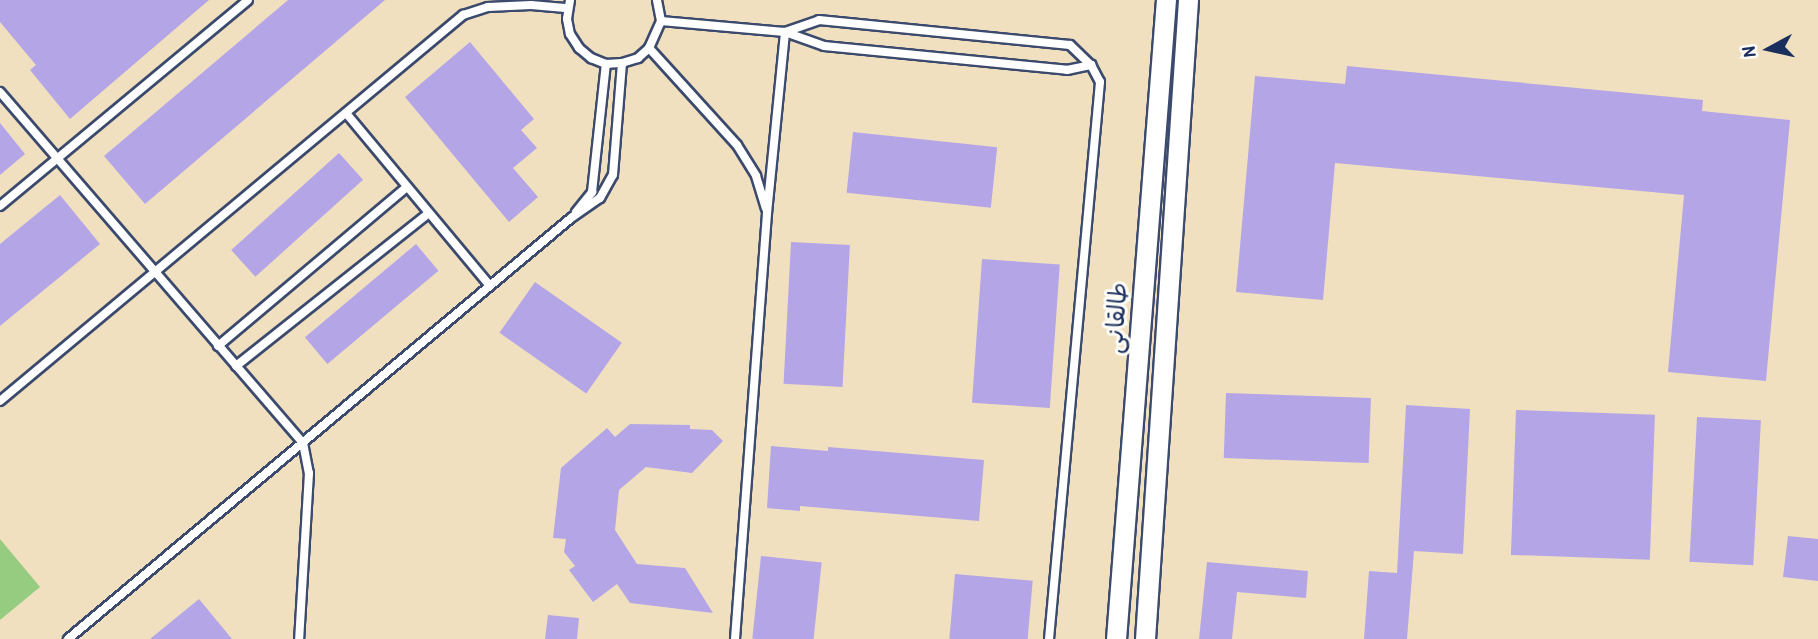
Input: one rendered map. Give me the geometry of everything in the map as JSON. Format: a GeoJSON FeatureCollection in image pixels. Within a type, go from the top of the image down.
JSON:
{"type":"FeatureCollection","features":[{"type":"Feature","properties":{"kind":"street","name":"طالقانی"},"geometry":{"type":"LineString","coordinates":[[1116,639],[1166,0]]}},
{"type":"Feature","properties":{"kind":"street","name":"طالقانی"},"geometry":{"type":"LineString","coordinates":[[1145,639],[1188,0]]}},
{"type":"Feature","properties":{"kind":"lane"},"geometry":{"type":"LineString","coordinates":[[0,206],[248,0]]}},
{"type":"Feature","properties":{"kind":"lane"},"geometry":{"type":"LineString","coordinates":[[0,401],[463,15],[488,6],[569,4],[570,34],[579,48],[591,58],[606,64],[622,63],[638,58],[649,48],[661,20],[657,0]]}},
{"type":"Feature","properties":{"kind":"lane"},"geometry":{"type":"LineString","coordinates":[[661,20],[785,32],[824,46],[1067,70],[1090,65]]}},
{"type":"Feature","properties":{"kind":"lane"},"geometry":{"type":"LineString","coordinates":[[785,32],[819,20],[1070,45],[1090,65],[1100,82],[1049,639]]}},
{"type":"Feature","properties":{"kind":"lane"},"geometry":{"type":"LineString","coordinates":[[735,639],[785,32]]}},
{"type":"Feature","properties":{"kind":"lane"},"geometry":{"type":"LineString","coordinates":[[649,48],[737,145],[756,176],[768,213]]}},
{"type":"Feature","properties":{"kind":"lane"},"geometry":{"type":"LineString","coordinates":[[68,639],[571,218],[600,198],[613,176],[622,63]]}},
{"type":"Feature","properties":{"kind":"lane"},"geometry":{"type":"LineString","coordinates":[[571,218],[592,192],[606,64]]}},
{"type":"Feature","properties":{"kind":"lane"},"geometry":{"type":"LineString","coordinates":[[0,92],[303,443],[309,473],[299,639]]}},
{"type":"Feature","properties":{"kind":"lane"},"geometry":{"type":"LineString","coordinates":[[346,113],[490,286]]}},
{"type":"Feature","properties":{"kind":"lane"},"geometry":{"type":"LineString","coordinates":[[218,346],[407,187]]}},
{"type":"Feature","properties":{"kind":"lane"},"geometry":{"type":"LineString","coordinates":[[236,366],[429,213]]}},
{"type":"Feature","properties":{"kind":"green space"},"geometry":{"type":"Polygon","coordinates":[[[0,539],[40,587],[0,620],[0,539]]]}},
{"type":"Feature","properties":{"kind":"building"},"geometry":{"type":"Polygon","coordinates":[[[0,0],[209,0],[70,119],[30,70],[36,65],[0,22],[0,0]]]}},
{"type":"Feature","properties":{"kind":"building"},"geometry":{"type":"Polygon","coordinates":[[[288,0],[385,0],[145,204],[104,156],[288,0]]]}},
{"type":"Feature","properties":{"kind":"building"},"geometry":{"type":"Polygon","coordinates":[[[470,42],[534,119],[521,130],[537,148],[513,168],[538,197],[509,222],[405,97],[470,42]]]}},
{"type":"Feature","properties":{"kind":"building"},"geometry":{"type":"Polygon","coordinates":[[[1347,66],[1703,100],[1702,111],[1790,120],[1766,381],[1668,372],[1684,195],[1335,163],[1323,300],[1236,292],[1255,76],[1345,84],[1347,66]]]}},
{"type":"Feature","properties":{"kind":"building"},"geometry":{"type":"Polygon","coordinates":[[[0,123],[25,154],[0,175],[0,123]]]}},
{"type":"Feature","properties":{"kind":"building"},"geometry":{"type":"Polygon","coordinates":[[[853,132],[997,147],[991,208],[847,193],[853,132]]]}},
{"type":"Feature","properties":{"kind":"building"},"geometry":{"type":"Polygon","coordinates":[[[339,153],[363,180],[255,277],[231,250],[339,153]]]}},
{"type":"Feature","properties":{"kind":"building"},"geometry":{"type":"Polygon","coordinates":[[[60,195],[100,244],[0,326],[0,244],[60,195]]]}},
{"type":"Feature","properties":{"kind":"building"},"geometry":{"type":"Polygon","coordinates":[[[791,242],[850,245],[842,387],[784,384],[791,242]]]}},
{"type":"Feature","properties":{"kind":"building"},"geometry":{"type":"Polygon","coordinates":[[[416,244],[438,271],[327,364],[305,337],[416,244]]]}},
{"type":"Feature","properties":{"kind":"building"},"geometry":{"type":"Polygon","coordinates":[[[982,259],[1060,264],[1050,408],[972,403],[982,259]]]}},
{"type":"Feature","properties":{"kind":"building"},"geometry":{"type":"Polygon","coordinates":[[[535,282],[622,343],[586,394],[499,333],[535,282]]]}},
{"type":"Feature","properties":{"kind":"building"},"geometry":{"type":"Polygon","coordinates":[[[1226,393],[1371,398],[1369,463],[1224,458],[1226,393]]]}},
{"type":"Feature","properties":{"kind":"building"},"geometry":{"type":"Polygon","coordinates":[[[1406,405],[1470,409],[1463,554],[1414,551],[1407,639],[1364,639],[1369,571],[1397,573],[1406,405]]]}},
{"type":"Feature","properties":{"kind":"building"},"geometry":{"type":"Polygon","coordinates":[[[1516,410],[1655,415],[1650,560],[1511,555],[1516,410]]]}},
{"type":"Feature","properties":{"kind":"building"},"geometry":{"type":"Polygon","coordinates":[[[1697,417],[1761,420],[1753,565],[1689,562],[1697,417]]]}},
{"type":"Feature","properties":{"kind":"building"},"geometry":{"type":"Polygon","coordinates":[[[630,424],[690,425],[690,429],[712,430],[723,441],[692,473],[646,467],[619,490],[615,530],[637,564],[685,568],[713,613],[630,603],[617,584],[593,602],[569,570],[575,566],[564,552],[566,539],[553,538],[561,468],[607,428],[615,437],[630,424]]]}},
{"type":"Feature","properties":{"kind":"building"},"geometry":{"type":"Polygon","coordinates":[[[771,446],[828,451],[828,447],[984,460],[979,521],[800,506],[800,511],[767,508],[771,446]]]}},
{"type":"Feature","properties":{"kind":"building"},"geometry":{"type":"Polygon","coordinates":[[[1788,536],[1818,539],[1818,581],[1783,577],[1788,536]]]}},
{"type":"Feature","properties":{"kind":"building"},"geometry":{"type":"Polygon","coordinates":[[[761,556],[822,562],[814,639],[752,639],[761,556]]]}},
{"type":"Feature","properties":{"kind":"building"},"geometry":{"type":"Polygon","coordinates":[[[1207,562],[1308,571],[1306,598],[1237,592],[1232,639],[1199,639],[1207,562]]]}},
{"type":"Feature","properties":{"kind":"building"},"geometry":{"type":"Polygon","coordinates":[[[955,574],[1033,581],[1028,639],[949,639],[955,574]]]}},
{"type":"Feature","properties":{"kind":"building"},"geometry":{"type":"Polygon","coordinates":[[[199,599],[232,639],[150,639],[199,599]]]}},
{"type":"Feature","properties":{"kind":"building"},"geometry":{"type":"Polygon","coordinates":[[[548,615],[579,618],[577,639],[545,639],[548,615]]]}}]}
